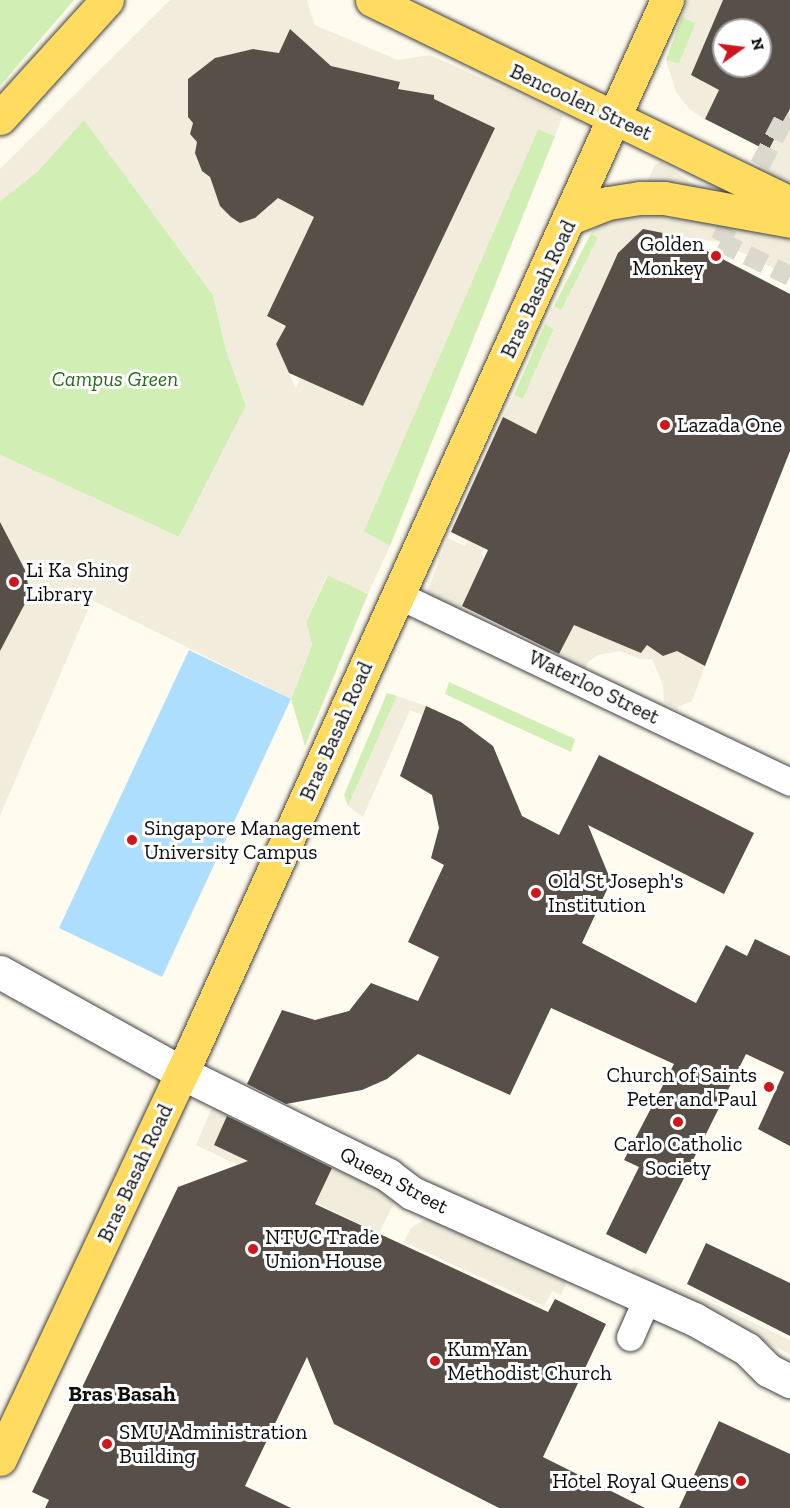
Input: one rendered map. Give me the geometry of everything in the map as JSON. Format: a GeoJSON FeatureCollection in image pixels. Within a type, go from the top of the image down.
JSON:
{"type":"FeatureCollection","features":[{"type":"Feature","properties":{"kind":"main road"},"geometry":{"type":"LineString","coordinates":[[0,118],[107,0]]}},
{"type":"Feature","properties":{"kind":"main road","name":"Bencoolen Street"},"geometry":{"type":"LineString","coordinates":[[372,0],[790,203]]}},
{"type":"Feature","properties":{"kind":"main road","name":"Bras Basah Road"},"geometry":{"type":"LineString","coordinates":[[0,1459],[182,1073],[667,0]]}},
{"type":"Feature","properties":{"kind":"main road"},"geometry":{"type":"LineString","coordinates":[[570,218],[608,203],[640,198],[664,198],[790,221]]}},
{"type":"Feature","properties":{"kind":"street","name":"Waterloo Street"},"geometry":{"type":"LineString","coordinates":[[398,595],[790,782]]}},
{"type":"Feature","properties":{"kind":"street","name":"Queen Street"},"geometry":{"type":"LineString","coordinates":[[0,972],[182,1073],[388,1175],[412,1193],[648,1296],[747,1349],[768,1370],[790,1381]]}},
{"type":"Feature","properties":{"kind":"street"},"geometry":{"type":"LineString","coordinates":[[630,1336],[648,1296]]}},
{"type":"Feature","properties":{"kind":"green space"},"geometry":{"type":"Polygon","coordinates":[[[0,0],[74,0],[0,86],[0,0]]]}},
{"type":"Feature","properties":{"kind":"green space"},"geometry":{"type":"Polygon","coordinates":[[[682,16],[696,24],[679,64],[666,60],[682,16]]]}},
{"type":"Feature","properties":{"kind":"green space","name":"Campus Green"},"geometry":{"type":"Polygon","coordinates":[[[84,119],[213,295],[226,350],[246,406],[179,537],[0,455],[0,201],[38,171],[84,119]]]}},
{"type":"Feature","properties":{"kind":"green space"},"geometry":{"type":"Polygon","coordinates":[[[538,129],[555,136],[390,546],[363,532],[538,129]]]}},
{"type":"Feature","properties":{"kind":"green space"},"geometry":{"type":"Polygon","coordinates":[[[591,233],[598,238],[561,311],[554,306],[591,233]]]}},
{"type":"Feature","properties":{"kind":"green space"},"geometry":{"type":"Polygon","coordinates":[[[545,324],[554,329],[523,399],[514,395],[545,324]]]}},
{"type":"Feature","properties":{"kind":"green space"},"geometry":{"type":"Polygon","coordinates":[[[328,575],[368,594],[305,746],[291,699],[312,645],[306,622],[328,575]]]}},
{"type":"Feature","properties":{"kind":"green space"},"geometry":{"type":"Polygon","coordinates":[[[449,682],[575,739],[571,752],[445,694],[449,682]]]}},
{"type":"Feature","properties":{"kind":"green space"},"geometry":{"type":"Polygon","coordinates":[[[387,693],[397,696],[348,806],[344,795],[387,693]]]}},
{"type":"Feature","properties":{"kind":"shaded area"},"geometry":{"type":"Polygon","coordinates":[[[170,0],[307,0],[315,25],[398,60],[430,55],[563,115],[555,136],[538,129],[364,531],[390,546],[368,594],[327,575],[306,622],[312,645],[291,699],[92,600],[0,816],[0,455],[179,537],[246,405],[226,350],[213,295],[84,120],[38,171],[0,201],[0,169],[170,0]],[[290,29],[279,53],[253,49],[216,58],[188,79],[188,117],[193,123],[190,134],[197,142],[220,206],[240,223],[255,218],[270,206],[276,190],[318,209],[267,316],[286,326],[276,344],[296,389],[300,378],[363,406],[494,128],[434,99],[434,95],[398,89],[400,82],[332,67],[324,79],[317,54],[290,29]]]}},
{"type":"Feature","properties":{"kind":"shaded area"},"geometry":{"type":"Polygon","coordinates":[[[688,0],[745,0],[733,18],[712,18],[712,48],[694,74],[790,125],[790,276],[720,242],[678,236],[618,253],[482,554],[495,585],[641,653],[647,645],[663,656],[677,651],[705,666],[692,701],[676,708],[664,702],[663,685],[652,659],[640,659],[620,651],[598,655],[588,662],[580,679],[428,602],[427,592],[448,538],[465,546],[520,426],[503,417],[514,395],[523,399],[554,329],[545,324],[554,306],[561,310],[598,238],[591,233],[605,219],[642,209],[732,219],[781,125],[718,94],[705,119],[689,109],[676,92],[666,60],[679,64],[695,24],[682,16],[688,0]],[[470,589],[462,607],[559,654],[568,637],[470,589]]]}},
{"type":"Feature","properties":{"kind":"shaded area"},"geometry":{"type":"Polygon","coordinates":[[[661,162],[717,200],[647,182],[655,165],[661,162]]]}},
{"type":"Feature","properties":{"kind":"shaded area"},"geometry":{"type":"Polygon","coordinates":[[[397,696],[426,706],[423,715],[410,710],[363,817],[348,806],[397,696]]]}},
{"type":"Feature","properties":{"kind":"shaded area"},"geometry":{"type":"Polygon","coordinates":[[[221,1104],[394,1192],[393,1205],[379,1233],[196,1145],[211,1110],[221,1104]],[[228,1115],[214,1145],[319,1194],[333,1165],[228,1115]]]}},
{"type":"Feature","properties":{"kind":"shaded area"},"geometry":{"type":"Polygon","coordinates":[[[426,1219],[437,1219],[568,1279],[561,1295],[552,1291],[544,1306],[404,1242],[411,1228],[426,1219]]]}},
{"type":"Feature","properties":{"kind":"shaded area"},"geometry":{"type":"Polygon","coordinates":[[[634,1266],[790,1340],[790,1354],[628,1277],[634,1266]]]}},
{"type":"Feature","properties":{"kind":"water"},"geometry":{"type":"Polygon","coordinates":[[[189,650],[291,699],[162,977],[59,928],[189,650]]]}},
{"type":"Feature","properties":{"kind":"building"},"geometry":{"type":"Polygon","coordinates":[[[723,0],[790,0],[790,109],[768,151],[705,119],[719,90],[691,75],[712,26],[712,78],[772,78],[772,18],[715,18],[723,0]]]}},
{"type":"Feature","properties":{"kind":"building"},"geometry":{"type":"Polygon","coordinates":[[[290,29],[331,66],[400,82],[398,89],[434,95],[434,99],[495,128],[363,406],[289,373],[276,344],[286,326],[267,316],[314,217],[278,198],[255,218],[240,223],[231,217],[220,206],[210,177],[202,171],[195,153],[197,142],[190,134],[193,123],[188,117],[188,79],[215,58],[253,49],[279,53],[290,29]]]}},
{"type":"Feature","properties":{"kind":"building","name":"Lazada One"},"geometry":{"type":"Polygon","coordinates":[[[643,229],[678,236],[790,294],[790,451],[705,666],[677,651],[663,656],[647,645],[641,653],[574,625],[559,654],[462,606],[488,550],[451,532],[503,417],[536,434],[618,253],[643,229]]]}},
{"type":"Feature","properties":{"kind":"building","name":"Li Ka Shing Library"},"geometry":{"type":"Polygon","coordinates":[[[0,522],[25,570],[30,594],[0,651],[0,522]]]}},
{"type":"Feature","properties":{"kind":"building","name":"Old St Joseph's Institution"},"geometry":{"type":"Polygon","coordinates":[[[426,706],[461,722],[493,746],[522,816],[559,835],[599,755],[754,833],[724,894],[588,825],[611,881],[582,943],[696,1003],[726,945],[747,956],[755,939],[790,956],[790,1146],[758,1129],[784,1072],[746,1054],[646,1254],[606,1234],[639,1167],[624,1160],[674,1064],[551,1008],[510,1095],[418,1054],[387,1079],[362,1090],[286,1104],[247,1084],[282,1010],[315,1020],[349,1011],[371,983],[418,1001],[439,957],[408,942],[444,865],[431,858],[439,828],[432,795],[400,776],[426,706]]]}},
{"type":"Feature","properties":{"kind":"building"},"geometry":{"type":"Polygon","coordinates":[[[227,1116],[332,1168],[315,1204],[548,1312],[555,1299],[606,1324],[543,1457],[645,1508],[499,1508],[334,1424],[307,1357],[245,1486],[291,1508],[45,1508],[49,1500],[32,1492],[178,1187],[248,1161],[214,1145],[227,1116]]]}},
{"type":"Feature","properties":{"kind":"building"},"geometry":{"type":"Polygon","coordinates":[[[706,1243],[790,1283],[790,1336],[687,1284],[706,1243]]]}},
{"type":"Feature","properties":{"kind":"building","name":"Hotel Royal Queens"},"geometry":{"type":"Polygon","coordinates":[[[719,1421],[790,1454],[790,1508],[679,1508],[719,1421]]]}},
{"type":"Feature","properties":{"kind":"tunnel"},"geometry":{"type":"LineString","coordinates":[[790,125],[783,121],[720,242],[790,276]]}},
{"type":"Feature","properties":{"kind":"place","name":"Golden Monkey"},"geometry":{"type":"Point","coordinates":[716,256]}},
{"type":"Feature","properties":{"kind":"place","name":"Lazada One"},"geometry":{"type":"Point","coordinates":[665,425]}},
{"type":"Feature","properties":{"kind":"place","name":"Li Ka Shing Library"},"geometry":{"type":"Point","coordinates":[14,582]}},
{"type":"Feature","properties":{"kind":"place","name":"Singapore Management University Campus"},"geometry":{"type":"Point","coordinates":[132,840]}},
{"type":"Feature","properties":{"kind":"place","name":"Old St Joseph's Institution"},"geometry":{"type":"Point","coordinates":[536,893]}},
{"type":"Feature","properties":{"kind":"place","name":"Church of Saints Peter and Paul"},"geometry":{"type":"Point","coordinates":[769,1087]}},
{"type":"Feature","properties":{"kind":"place","name":"Carlo Catholic Society"},"geometry":{"type":"Point","coordinates":[678,1122]}},
{"type":"Feature","properties":{"kind":"place","name":"NTUC Trade Union House"},"geometry":{"type":"Point","coordinates":[253,1249]}},
{"type":"Feature","properties":{"kind":"place","name":"Kum Yan Methodist Church"},"geometry":{"type":"Point","coordinates":[435,1361]}},
{"type":"Feature","properties":{"kind":"place","name":"SMU Administration Building"},"geometry":{"type":"Point","coordinates":[107,1444]}},
{"type":"Feature","properties":{"kind":"place","name":"Hotel Royal Queens"},"geometry":{"type":"Point","coordinates":[741,1481]}},
{"type":"Feature","properties":{"kind":"district","name":"Bras Basah"},"geometry":{"type":"Point","coordinates":[122,1394]}}]}
